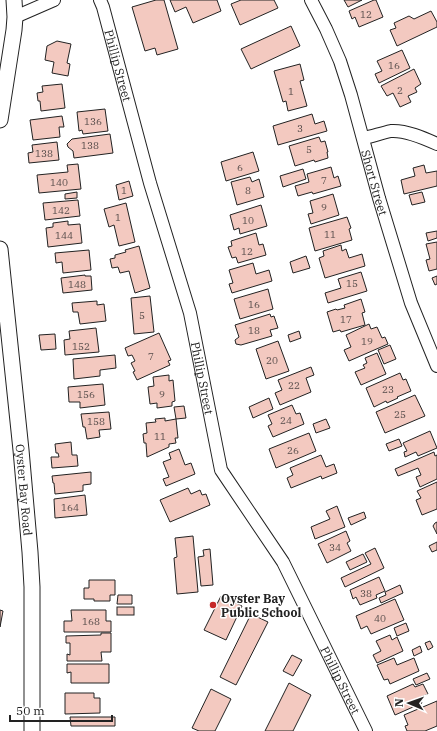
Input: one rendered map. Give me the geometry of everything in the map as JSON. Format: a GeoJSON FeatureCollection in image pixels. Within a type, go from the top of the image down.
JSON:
{"type":"FeatureCollection","features":[{"type":"Feature","properties":{"kind":"street"},"geometry":{"type":"LineString","coordinates":[[0,120],[15,18],[14,0]]}},
{"type":"Feature","properties":{"kind":"street"},"geometry":{"type":"LineString","coordinates":[[15,18],[54,0]]}},
{"type":"Feature","properties":{"kind":"street","name":"Phillip Street"},"geometry":{"type":"LineString","coordinates":[[100,0],[150,183],[190,313],[221,470],[283,562],[366,731]]}},
{"type":"Feature","properties":{"kind":"street","name":"Short Street"},"geometry":{"type":"LineString","coordinates":[[311,0],[340,61],[364,138],[379,198],[411,304],[437,366]]}},
{"type":"Feature","properties":{"kind":"street"},"geometry":{"type":"LineString","coordinates":[[364,138],[393,131],[410,133],[437,144]]}},
{"type":"Feature","properties":{"kind":"street","name":"Oyster Bay Road"},"geometry":{"type":"LineString","coordinates":[[0,249],[30,552],[32,587],[32,731]]}},
{"type":"Feature","properties":{"kind":"building"},"geometry":{"type":"Polygon","coordinates":[[[156,0],[164,0],[178,49],[157,55],[155,48],[145,51],[132,7],[156,0]]]}},
{"type":"Feature","properties":{"kind":"building"},"geometry":{"type":"Polygon","coordinates":[[[170,0],[217,0],[221,11],[193,23],[186,7],[175,12],[170,0]]]}},
{"type":"Feature","properties":{"kind":"building"},"geometry":{"type":"Polygon","coordinates":[[[241,0],[274,0],[278,8],[240,25],[231,4],[241,0]]]}},
{"type":"Feature","properties":{"kind":"building"},"geometry":{"type":"Polygon","coordinates":[[[344,0],[362,0],[348,7],[344,0]]]}},
{"type":"Feature","properties":{"kind":"building"},"geometry":{"type":"Polygon","coordinates":[[[376,0],[383,17],[359,27],[355,17],[352,19],[349,11],[376,0]]]}},
{"type":"Feature","properties":{"kind":"building"},"geometry":{"type":"Polygon","coordinates":[[[431,11],[437,22],[437,27],[397,46],[390,30],[396,28],[394,23],[409,16],[414,19],[431,11]]]}},
{"type":"Feature","properties":{"kind":"building"},"geometry":{"type":"Polygon","coordinates":[[[291,26],[300,46],[251,69],[241,49],[291,26]]]}},
{"type":"Feature","properties":{"kind":"building"},"geometry":{"type":"Polygon","coordinates":[[[57,41],[71,44],[67,63],[70,64],[68,76],[52,73],[54,62],[45,60],[47,46],[57,41]]]}},
{"type":"Feature","properties":{"kind":"building"},"geometry":{"type":"Polygon","coordinates":[[[402,50],[410,68],[379,83],[375,74],[382,71],[377,61],[402,50]]]}},
{"type":"Feature","properties":{"kind":"building"},"geometry":{"type":"Polygon","coordinates":[[[300,64],[304,80],[300,81],[307,106],[288,111],[286,101],[283,102],[274,71],[300,64]]]}},
{"type":"Feature","properties":{"kind":"building"},"geometry":{"type":"Polygon","coordinates":[[[414,69],[421,84],[415,88],[417,92],[408,96],[411,102],[400,107],[393,93],[387,96],[381,86],[414,69]]]}},
{"type":"Feature","properties":{"kind":"building"},"geometry":{"type":"Polygon","coordinates":[[[62,84],[65,108],[41,111],[37,93],[43,92],[42,86],[62,84]]]}},
{"type":"Feature","properties":{"kind":"building"},"geometry":{"type":"Polygon","coordinates":[[[105,109],[108,131],[83,134],[82,130],[79,131],[77,112],[105,109]]]}},
{"type":"Feature","properties":{"kind":"building"},"geometry":{"type":"Polygon","coordinates":[[[312,114],[315,124],[324,121],[327,131],[278,145],[273,126],[312,114]]]}},
{"type":"Feature","properties":{"kind":"building"},"geometry":{"type":"Polygon","coordinates":[[[62,116],[64,127],[59,127],[60,137],[33,140],[30,120],[62,116]]]}},
{"type":"Feature","properties":{"kind":"building"},"geometry":{"type":"Polygon","coordinates":[[[110,134],[113,153],[74,158],[73,151],[67,144],[72,139],[110,134]]]}},
{"type":"Feature","properties":{"kind":"building"},"geometry":{"type":"Polygon","coordinates":[[[319,137],[321,142],[325,141],[328,158],[315,162],[314,160],[295,166],[289,146],[319,137]]]}},
{"type":"Feature","properties":{"kind":"building"},"geometry":{"type":"Polygon","coordinates":[[[57,142],[59,160],[29,163],[28,153],[33,152],[32,145],[57,142]]]}},
{"type":"Feature","properties":{"kind":"building"},"geometry":{"type":"Polygon","coordinates":[[[253,152],[259,171],[226,181],[221,162],[253,152]]]}},
{"type":"Feature","properties":{"kind":"building"},"geometry":{"type":"Polygon","coordinates":[[[78,164],[81,189],[39,193],[37,175],[68,172],[67,165],[78,164]]]}},
{"type":"Feature","properties":{"kind":"building"},"geometry":{"type":"Polygon","coordinates":[[[424,165],[426,173],[437,171],[437,186],[404,194],[401,180],[415,176],[413,168],[424,165]]]}},
{"type":"Feature","properties":{"kind":"building"},"geometry":{"type":"Polygon","coordinates":[[[331,167],[334,178],[338,176],[341,186],[313,194],[312,192],[298,196],[295,186],[309,182],[307,174],[331,167]]]}},
{"type":"Feature","properties":{"kind":"building"},"geometry":{"type":"Polygon","coordinates":[[[303,169],[306,179],[283,187],[280,176],[303,169]]]}},
{"type":"Feature","properties":{"kind":"building"},"geometry":{"type":"Polygon","coordinates":[[[250,177],[252,182],[259,179],[264,197],[237,205],[231,182],[250,177]]]}},
{"type":"Feature","properties":{"kind":"building"},"geometry":{"type":"Polygon","coordinates":[[[129,181],[133,196],[119,200],[116,185],[129,181]]]}},
{"type":"Feature","properties":{"kind":"building"},"geometry":{"type":"Polygon","coordinates":[[[77,192],[77,198],[65,199],[65,194],[77,192]]]}},
{"type":"Feature","properties":{"kind":"building"},"geometry":{"type":"Polygon","coordinates":[[[422,192],[425,202],[412,205],[409,195],[422,192]]]}},
{"type":"Feature","properties":{"kind":"building"},"geometry":{"type":"Polygon","coordinates":[[[333,194],[339,215],[311,224],[308,214],[313,213],[310,201],[333,194]]]}},
{"type":"Feature","properties":{"kind":"building"},"geometry":{"type":"Polygon","coordinates":[[[78,200],[80,216],[45,220],[43,203],[78,200]]]}},
{"type":"Feature","properties":{"kind":"building"},"geometry":{"type":"Polygon","coordinates":[[[126,203],[135,242],[119,246],[114,225],[109,227],[104,209],[126,203]]]}},
{"type":"Feature","properties":{"kind":"building"},"geometry":{"type":"Polygon","coordinates":[[[261,205],[267,226],[240,234],[239,228],[234,230],[230,215],[261,205]]]}},
{"type":"Feature","properties":{"kind":"building"},"geometry":{"type":"Polygon","coordinates":[[[347,217],[351,228],[349,229],[352,240],[315,251],[309,228],[347,217]]]}},
{"type":"Feature","properties":{"kind":"building"},"geometry":{"type":"Polygon","coordinates":[[[68,221],[68,225],[80,224],[82,243],[48,247],[46,228],[53,227],[53,223],[68,221]]]}},
{"type":"Feature","properties":{"kind":"building"},"geometry":{"type":"Polygon","coordinates":[[[437,231],[437,238],[428,241],[426,233],[437,231]]]}},
{"type":"Feature","properties":{"kind":"building"},"geometry":{"type":"Polygon","coordinates":[[[256,233],[259,245],[263,244],[266,255],[238,263],[236,257],[232,258],[228,247],[232,246],[231,241],[256,233]]]}},
{"type":"Feature","properties":{"kind":"building"},"geometry":{"type":"Polygon","coordinates":[[[437,242],[437,269],[429,271],[426,260],[430,259],[426,244],[437,242]]]}},
{"type":"Feature","properties":{"kind":"building"},"geometry":{"type":"Polygon","coordinates":[[[341,245],[342,251],[346,249],[349,258],[362,254],[365,266],[325,278],[319,258],[324,256],[323,251],[341,245]]]}},
{"type":"Feature","properties":{"kind":"building"},"geometry":{"type":"Polygon","coordinates":[[[139,246],[150,288],[135,293],[129,271],[120,273],[118,267],[112,268],[110,259],[115,258],[115,255],[126,252],[125,250],[139,246]]]}},
{"type":"Feature","properties":{"kind":"building"},"geometry":{"type":"Polygon","coordinates":[[[89,250],[91,270],[63,273],[62,262],[56,263],[55,253],[89,250]]]}},
{"type":"Feature","properties":{"kind":"building"},"geometry":{"type":"Polygon","coordinates":[[[306,256],[310,268],[293,273],[290,262],[306,256]]]}},
{"type":"Feature","properties":{"kind":"building"},"geometry":{"type":"Polygon","coordinates":[[[253,263],[256,274],[269,270],[272,281],[232,293],[229,284],[233,283],[229,270],[253,263]]]}},
{"type":"Feature","properties":{"kind":"building"},"geometry":{"type":"Polygon","coordinates":[[[361,272],[367,291],[328,303],[325,293],[341,288],[338,279],[361,272]]]}},
{"type":"Feature","properties":{"kind":"building"},"geometry":{"type":"Polygon","coordinates":[[[85,275],[91,276],[92,290],[63,293],[61,278],[85,275]]]}},
{"type":"Feature","properties":{"kind":"building"},"geometry":{"type":"Polygon","coordinates":[[[437,276],[437,284],[435,285],[432,278],[437,276]]]}},
{"type":"Feature","properties":{"kind":"building"},"geometry":{"type":"Polygon","coordinates":[[[268,289],[273,309],[240,319],[234,299],[268,289]]]}},
{"type":"Feature","properties":{"kind":"building"},"geometry":{"type":"Polygon","coordinates":[[[150,296],[154,332],[134,334],[131,298],[150,296]]]}},
{"type":"Feature","properties":{"kind":"building"},"geometry":{"type":"Polygon","coordinates":[[[361,299],[365,312],[362,313],[365,325],[341,332],[340,330],[333,332],[327,312],[345,308],[344,305],[361,299]]]}},
{"type":"Feature","properties":{"kind":"building"},"geometry":{"type":"Polygon","coordinates":[[[97,301],[97,305],[104,304],[106,321],[80,324],[78,312],[73,312],[72,303],[97,301]]]}},
{"type":"Feature","properties":{"kind":"building"},"geometry":{"type":"Polygon","coordinates":[[[270,314],[271,317],[274,316],[278,328],[270,330],[272,336],[241,345],[236,344],[235,340],[239,337],[235,325],[270,314]]]}},
{"type":"Feature","properties":{"kind":"building"},"geometry":{"type":"Polygon","coordinates":[[[369,324],[371,329],[377,327],[382,338],[385,337],[388,344],[349,361],[344,350],[351,347],[346,335],[369,324]]]}},
{"type":"Feature","properties":{"kind":"building"},"geometry":{"type":"Polygon","coordinates":[[[96,328],[99,352],[65,355],[64,340],[70,339],[69,331],[96,328]]]}},
{"type":"Feature","properties":{"kind":"building"},"geometry":{"type":"Polygon","coordinates":[[[299,331],[301,338],[290,342],[288,335],[299,331]]]}},
{"type":"Feature","properties":{"kind":"building"},"geometry":{"type":"Polygon","coordinates":[[[159,333],[171,360],[168,361],[170,365],[137,380],[131,363],[135,361],[132,355],[128,356],[125,348],[159,333]]]}},
{"type":"Feature","properties":{"kind":"building"},"geometry":{"type":"Polygon","coordinates":[[[55,334],[56,349],[41,350],[39,335],[55,334]]]}},
{"type":"Feature","properties":{"kind":"building"},"geometry":{"type":"Polygon","coordinates":[[[278,341],[289,371],[266,379],[256,349],[278,341]]]}},
{"type":"Feature","properties":{"kind":"building"},"geometry":{"type":"Polygon","coordinates":[[[390,345],[396,359],[384,364],[378,350],[390,345]]]}},
{"type":"Feature","properties":{"kind":"building"},"geometry":{"type":"Polygon","coordinates":[[[377,353],[386,374],[361,385],[355,372],[365,368],[363,365],[367,363],[365,358],[377,353]]]}},
{"type":"Feature","properties":{"kind":"building"},"geometry":{"type":"Polygon","coordinates":[[[115,355],[116,368],[100,370],[100,376],[74,379],[73,359],[115,355]]]}},
{"type":"Feature","properties":{"kind":"building"},"geometry":{"type":"Polygon","coordinates":[[[311,367],[314,375],[306,378],[311,392],[280,405],[275,393],[282,390],[278,380],[311,367]]]}},
{"type":"Feature","properties":{"kind":"building"},"geometry":{"type":"Polygon","coordinates":[[[400,373],[403,380],[406,379],[411,391],[387,403],[386,401],[374,407],[366,388],[400,373]]]}},
{"type":"Feature","properties":{"kind":"building"},"geometry":{"type":"Polygon","coordinates":[[[169,375],[169,381],[173,380],[175,401],[172,402],[172,406],[157,408],[157,403],[150,404],[148,387],[154,386],[153,377],[169,375]]]}},
{"type":"Feature","properties":{"kind":"building"},"geometry":{"type":"Polygon","coordinates":[[[103,384],[105,405],[80,408],[80,402],[69,402],[68,387],[103,384]]]}},
{"type":"Feature","properties":{"kind":"building"},"geometry":{"type":"Polygon","coordinates":[[[415,395],[425,416],[385,433],[376,412],[415,395]]]}},
{"type":"Feature","properties":{"kind":"building"},"geometry":{"type":"Polygon","coordinates":[[[269,398],[273,409],[253,418],[249,407],[269,398]]]}},
{"type":"Feature","properties":{"kind":"building"},"geometry":{"type":"Polygon","coordinates":[[[292,405],[296,414],[300,413],[304,424],[273,437],[268,426],[272,424],[268,415],[292,405]]]}},
{"type":"Feature","properties":{"kind":"building"},"geometry":{"type":"Polygon","coordinates":[[[184,406],[186,418],[176,419],[174,407],[184,406]]]}},
{"type":"Feature","properties":{"kind":"building"},"geometry":{"type":"Polygon","coordinates":[[[109,412],[111,429],[99,430],[100,437],[87,439],[81,414],[109,412]]]}},
{"type":"Feature","properties":{"kind":"building"},"geometry":{"type":"Polygon","coordinates":[[[165,418],[165,421],[176,419],[178,438],[175,438],[176,443],[169,444],[169,447],[147,457],[146,443],[144,443],[143,434],[147,433],[146,423],[156,422],[155,419],[165,418]]]}},
{"type":"Feature","properties":{"kind":"building"},"geometry":{"type":"Polygon","coordinates":[[[326,419],[330,428],[316,433],[313,424],[326,419]]]}},
{"type":"Feature","properties":{"kind":"building"},"geometry":{"type":"Polygon","coordinates":[[[430,431],[437,448],[418,456],[416,452],[405,457],[404,452],[407,451],[403,443],[430,431]]]}},
{"type":"Feature","properties":{"kind":"building"},"geometry":{"type":"Polygon","coordinates":[[[309,433],[316,451],[276,468],[269,449],[309,433]]]}},
{"type":"Feature","properties":{"kind":"building"},"geometry":{"type":"Polygon","coordinates":[[[399,439],[402,446],[389,451],[386,444],[399,439]]]}},
{"type":"Feature","properties":{"kind":"building"},"geometry":{"type":"Polygon","coordinates":[[[71,442],[72,455],[77,455],[78,466],[52,468],[51,457],[59,457],[58,453],[56,453],[55,444],[71,442]]]}},
{"type":"Feature","properties":{"kind":"building"},"geometry":{"type":"Polygon","coordinates":[[[179,449],[185,465],[191,463],[195,474],[166,486],[163,479],[169,477],[163,462],[171,459],[169,453],[179,449]]]}},
{"type":"Feature","properties":{"kind":"building"},"geometry":{"type":"Polygon","coordinates":[[[434,452],[435,456],[437,455],[437,479],[420,487],[416,477],[421,475],[418,468],[398,476],[395,469],[434,452]]]}},
{"type":"Feature","properties":{"kind":"building"},"geometry":{"type":"Polygon","coordinates":[[[321,455],[326,467],[334,464],[337,473],[322,479],[321,476],[291,488],[287,478],[293,475],[290,468],[321,455]]]}},
{"type":"Feature","properties":{"kind":"building"},"geometry":{"type":"Polygon","coordinates":[[[91,472],[91,484],[83,485],[83,491],[55,494],[52,476],[91,472]]]}},
{"type":"Feature","properties":{"kind":"building"},"geometry":{"type":"Polygon","coordinates":[[[437,482],[437,509],[422,515],[416,500],[421,498],[417,491],[437,482]]]}},
{"type":"Feature","properties":{"kind":"building"},"geometry":{"type":"Polygon","coordinates":[[[188,488],[191,494],[200,490],[202,495],[206,494],[210,505],[170,522],[160,500],[188,488]]]}},
{"type":"Feature","properties":{"kind":"building"},"geometry":{"type":"Polygon","coordinates":[[[85,495],[87,515],[55,518],[54,499],[85,495]]]}},
{"type":"Feature","properties":{"kind":"building"},"geometry":{"type":"Polygon","coordinates":[[[337,506],[345,527],[315,539],[311,527],[330,519],[326,511],[337,506]]]}},
{"type":"Feature","properties":{"kind":"building"},"geometry":{"type":"Polygon","coordinates":[[[364,512],[366,518],[351,525],[348,518],[364,512]]]}},
{"type":"Feature","properties":{"kind":"building"},"geometry":{"type":"Polygon","coordinates":[[[437,522],[437,534],[433,526],[437,522]]]}},
{"type":"Feature","properties":{"kind":"building"},"geometry":{"type":"Polygon","coordinates":[[[346,531],[350,541],[347,543],[351,551],[327,563],[318,544],[346,531]]]}},
{"type":"Feature","properties":{"kind":"building"},"geometry":{"type":"Polygon","coordinates":[[[193,536],[198,592],[177,594],[174,558],[177,557],[175,538],[193,536]]]}},
{"type":"Feature","properties":{"kind":"building"},"geometry":{"type":"Polygon","coordinates":[[[437,542],[437,550],[432,552],[429,546],[437,542]]]}},
{"type":"Feature","properties":{"kind":"building"},"geometry":{"type":"Polygon","coordinates":[[[375,548],[384,568],[345,587],[341,578],[371,564],[365,553],[375,548]]]}},
{"type":"Feature","properties":{"kind":"building"},"geometry":{"type":"Polygon","coordinates":[[[210,549],[213,585],[201,586],[198,557],[204,556],[203,550],[210,549]]]}},
{"type":"Feature","properties":{"kind":"building"},"geometry":{"type":"Polygon","coordinates":[[[363,554],[367,562],[350,570],[346,562],[363,554]]]}},
{"type":"Feature","properties":{"kind":"building"},"geometry":{"type":"Polygon","coordinates":[[[379,577],[385,591],[376,595],[377,598],[360,605],[356,597],[353,599],[350,590],[379,577]]]}},
{"type":"Feature","properties":{"kind":"building"},"geometry":{"type":"Polygon","coordinates":[[[89,580],[115,580],[115,595],[110,595],[110,601],[94,601],[94,599],[84,599],[84,588],[89,588],[89,580]]]}},
{"type":"Feature","properties":{"kind":"building"},"geometry":{"type":"Polygon","coordinates":[[[400,585],[403,593],[381,603],[379,598],[386,595],[385,592],[400,585]]]}},
{"type":"Feature","properties":{"kind":"building"},"geometry":{"type":"Polygon","coordinates":[[[118,595],[132,595],[132,604],[117,604],[118,595]]]}},
{"type":"Feature","properties":{"kind":"building"},"geometry":{"type":"Polygon","coordinates":[[[221,596],[242,606],[226,640],[204,630],[221,596]]]}},
{"type":"Feature","properties":{"kind":"building"},"geometry":{"type":"Polygon","coordinates":[[[395,599],[404,620],[371,634],[367,626],[361,629],[356,616],[395,599]]]}},
{"type":"Feature","properties":{"kind":"building"},"geometry":{"type":"Polygon","coordinates":[[[117,607],[134,607],[134,615],[117,615],[117,607]]]}},
{"type":"Feature","properties":{"kind":"building"},"geometry":{"type":"Polygon","coordinates":[[[0,610],[3,611],[0,627],[0,610]]]}},
{"type":"Feature","properties":{"kind":"building"},"geometry":{"type":"Polygon","coordinates":[[[71,610],[106,610],[106,621],[111,621],[111,632],[64,632],[64,621],[72,621],[71,610]]]}},
{"type":"Feature","properties":{"kind":"building"},"geometry":{"type":"Polygon","coordinates":[[[251,614],[268,622],[236,685],[220,677],[251,614]]]}},
{"type":"Feature","properties":{"kind":"building"},"geometry":{"type":"Polygon","coordinates":[[[406,623],[409,631],[397,636],[394,628],[406,623]]]}},
{"type":"Feature","properties":{"kind":"building"},"geometry":{"type":"Polygon","coordinates":[[[101,633],[111,633],[111,652],[101,652],[102,661],[67,661],[67,654],[70,655],[70,643],[66,643],[66,636],[101,635],[101,633]]]}},
{"type":"Feature","properties":{"kind":"building"},"geometry":{"type":"Polygon","coordinates":[[[390,635],[392,640],[397,637],[403,651],[377,663],[373,655],[381,651],[376,641],[390,635]]]}},
{"type":"Feature","properties":{"kind":"building"},"geometry":{"type":"Polygon","coordinates":[[[430,641],[433,647],[428,650],[425,643],[430,641]]]}},
{"type":"Feature","properties":{"kind":"building"},"geometry":{"type":"Polygon","coordinates":[[[420,646],[422,652],[414,656],[412,650],[420,646]]]}},
{"type":"Feature","properties":{"kind":"building"},"geometry":{"type":"Polygon","coordinates":[[[292,655],[302,660],[293,676],[283,671],[292,655]]]}},
{"type":"Feature","properties":{"kind":"building"},"geometry":{"type":"Polygon","coordinates":[[[394,658],[397,665],[414,658],[419,671],[390,684],[388,679],[384,680],[377,665],[394,658]]]}},
{"type":"Feature","properties":{"kind":"building"},"geometry":{"type":"Polygon","coordinates":[[[67,664],[109,664],[109,683],[71,683],[71,672],[67,673],[67,664]]]}},
{"type":"Feature","properties":{"kind":"building"},"geometry":{"type":"Polygon","coordinates":[[[427,673],[430,679],[416,685],[413,679],[427,673]]]}},
{"type":"Feature","properties":{"kind":"building"},"geometry":{"type":"Polygon","coordinates":[[[289,683],[311,695],[293,731],[265,731],[289,683]]]}},
{"type":"Feature","properties":{"kind":"building"},"geometry":{"type":"Polygon","coordinates":[[[413,684],[415,687],[423,684],[428,694],[419,698],[422,703],[395,715],[387,696],[413,684]]]}},
{"type":"Feature","properties":{"kind":"building"},"geometry":{"type":"Polygon","coordinates":[[[211,689],[231,699],[215,731],[199,731],[192,728],[211,689]]]}},
{"type":"Feature","properties":{"kind":"building"},"geometry":{"type":"Polygon","coordinates":[[[65,693],[94,693],[94,698],[100,698],[100,713],[65,714],[65,693]]]}},
{"type":"Feature","properties":{"kind":"building"},"geometry":{"type":"Polygon","coordinates":[[[437,701],[437,726],[425,731],[407,731],[405,726],[408,725],[404,715],[437,701]]]}},
{"type":"Feature","properties":{"kind":"building"},"geometry":{"type":"Polygon","coordinates":[[[70,717],[115,717],[115,726],[71,726],[70,717]]]}},
{"type":"Feature","properties":{"kind":"place","name":"Oyster Bay Public School"},"geometry":{"type":"Point","coordinates":[213,605]}}]}
